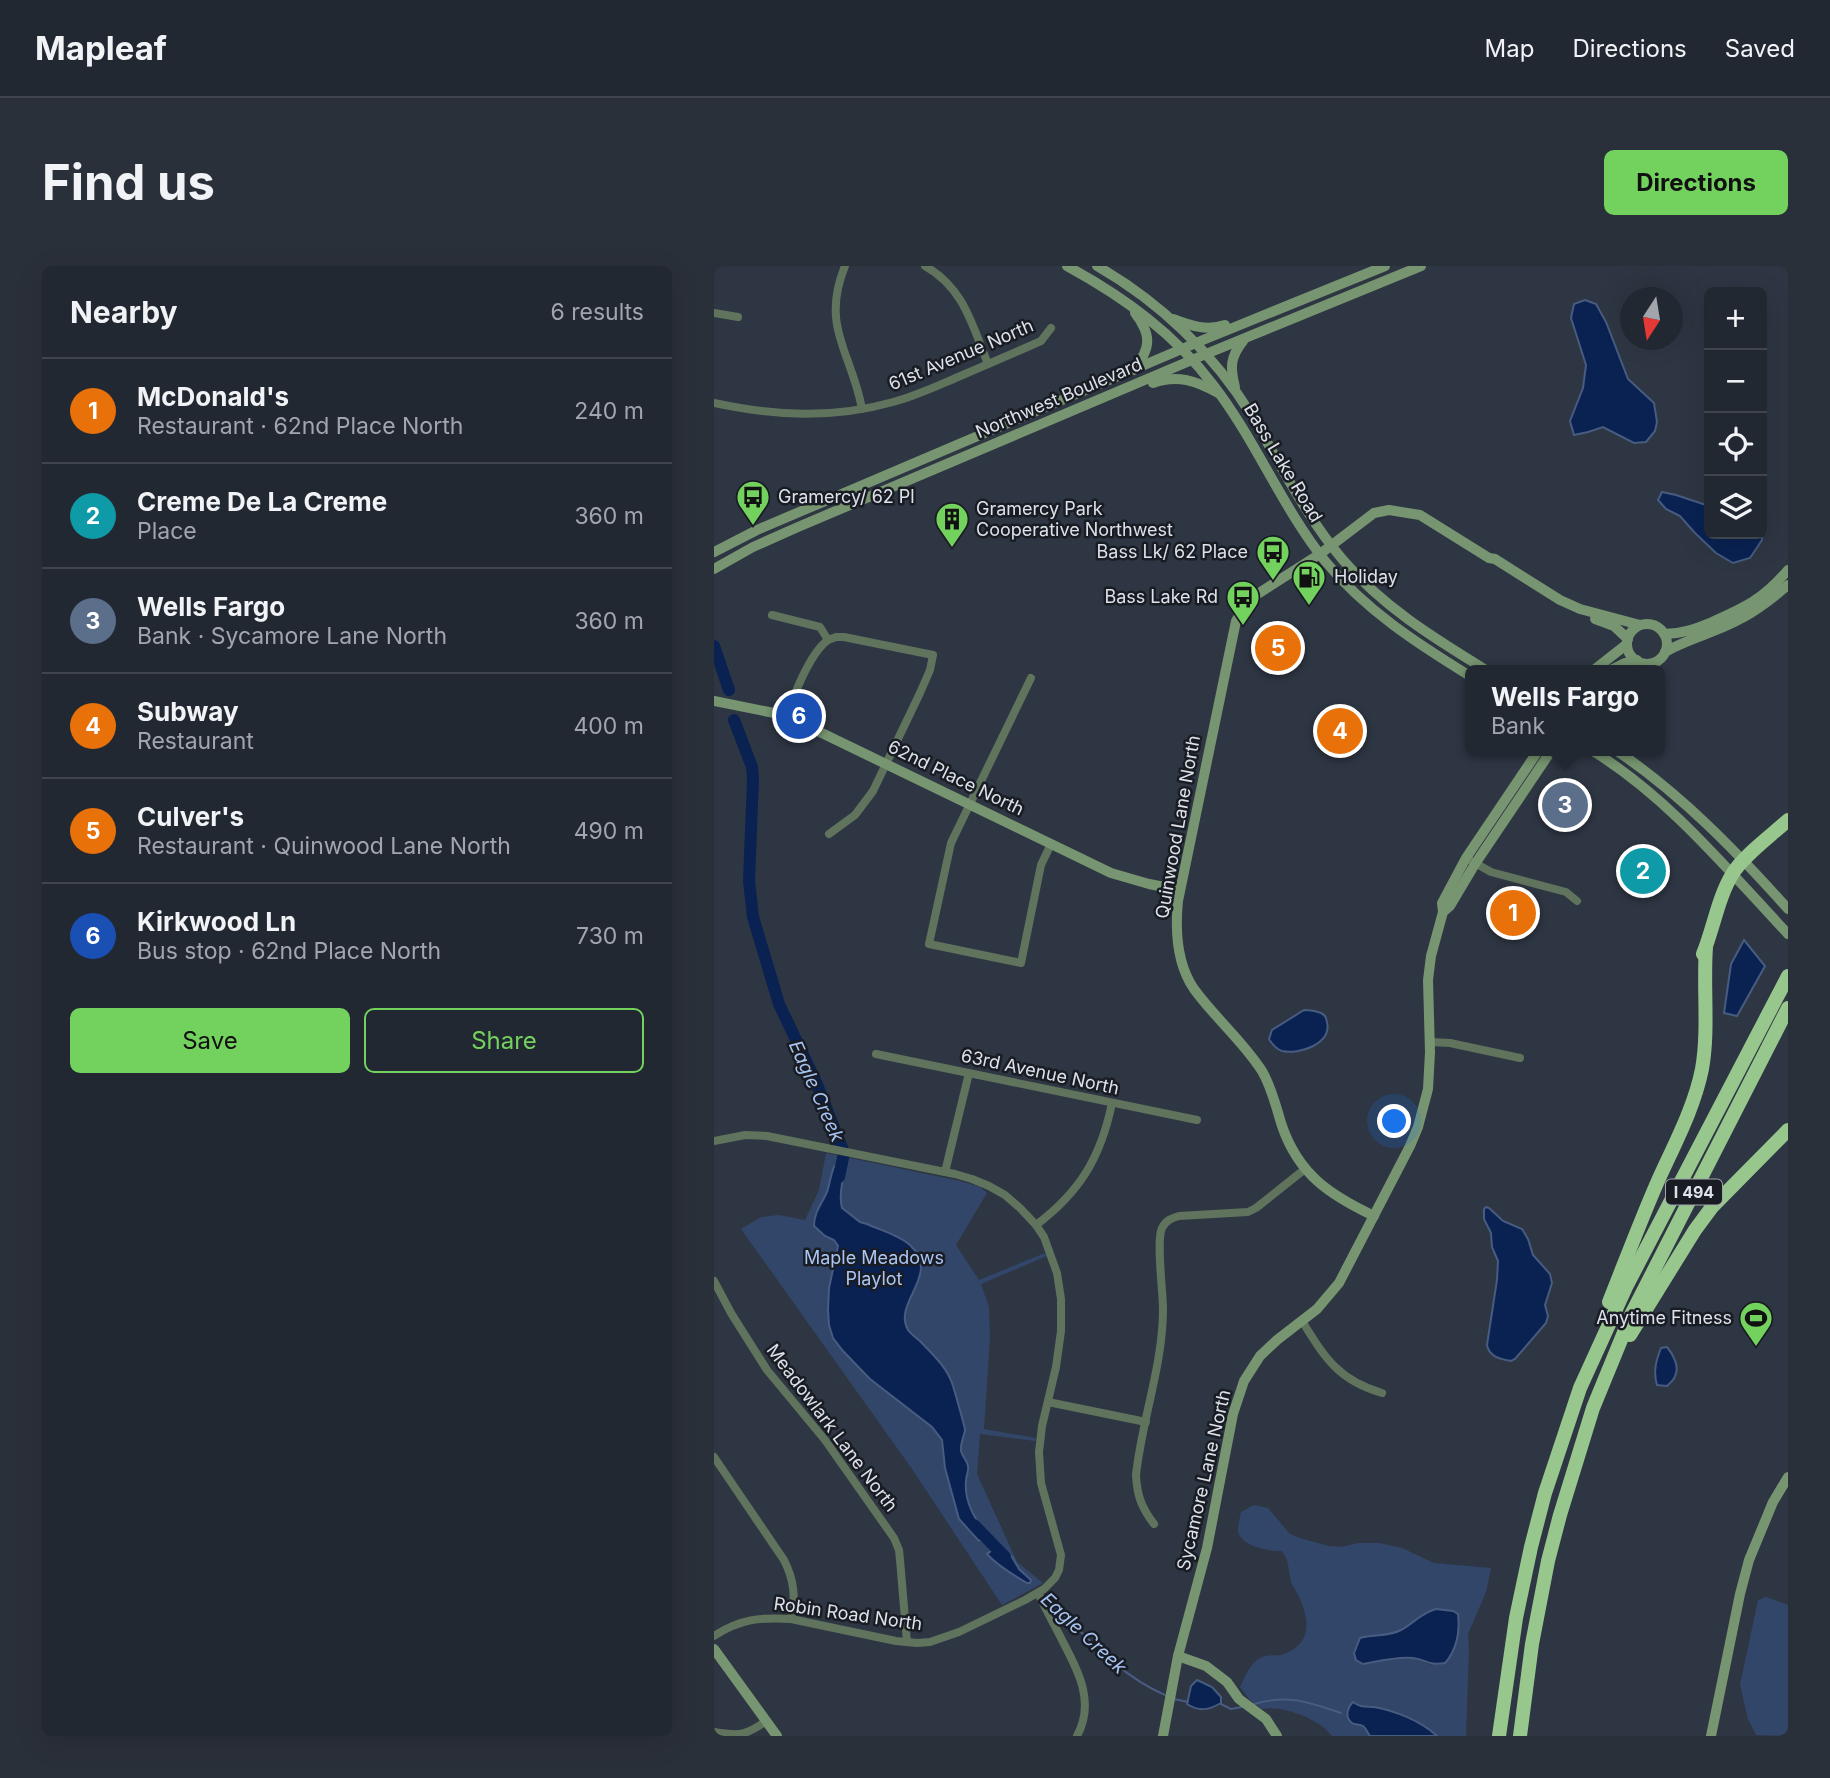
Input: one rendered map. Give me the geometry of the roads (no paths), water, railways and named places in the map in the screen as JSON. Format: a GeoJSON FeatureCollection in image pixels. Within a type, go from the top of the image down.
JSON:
{"type":"FeatureCollection","features":[{"type":"Feature","properties":{"kind":"highway"},"geometry":{"type":"LineString","coordinates":[[1557,1454],[1579,1378],[1683,1126],[1702,1069],[1706,947],[1720,901],[1732,874],[1743,860],[1788,820]]}},
{"type":"Feature","properties":{"kind":"highway","name":"I 494"},"geometry":{"type":"LineString","coordinates":[[1499,1736],[1523,1583],[1545,1493],[1580,1388],[1620,1299],[1788,976]]}},
{"type":"Feature","properties":{"kind":"highway","name":"I 494"},"geometry":{"type":"LineString","coordinates":[[1520,1736],[1534,1635],[1550,1551],[1580,1445],[1604,1378],[1632,1313],[1788,1008]]}},
{"type":"Feature","properties":{"kind":"highway"},"geometry":{"type":"LineString","coordinates":[[1604,1378],[1712,1207],[1788,1130]]}},
{"type":"Feature","properties":{"kind":"street"},"geometry":{"type":"LineString","coordinates":[[845,266],[838,286],[835,320],[862,409]]}},
{"type":"Feature","properties":{"kind":"street"},"geometry":{"type":"LineString","coordinates":[[925,266],[942,277],[959,295],[988,363]]}},
{"type":"Feature","properties":{"kind":"street","name":"Bass Lake Road"},"geometry":{"type":"LineString","coordinates":[[1067,266],[1125,300],[1183,349],[1221,395],[1320,554],[1346,583],[1390,623],[1419,645],[1465,673]]}},
{"type":"Feature","properties":{"kind":"street","name":"Bass Lake Road"},"geometry":{"type":"LineString","coordinates":[[1097,266],[1133,288],[1168,317],[1206,355],[1237,393],[1331,546],[1358,578],[1403,617],[1478,665]]}},
{"type":"Feature","properties":{"kind":"street","name":"Northwest Boulevard"},"geometry":{"type":"LineString","coordinates":[[714,552],[780,520],[1385,266]]}},
{"type":"Feature","properties":{"kind":"street","name":"Northwest Boulevard"},"geometry":{"type":"LineString","coordinates":[[714,569],[753,547],[1085,405],[1421,266]]}},
{"type":"Feature","properties":{"kind":"street"},"geometry":{"type":"LineString","coordinates":[[1125,300],[1148,335],[1145,355],[1134,370]]}},
{"type":"Feature","properties":{"kind":"street"},"geometry":{"type":"LineString","coordinates":[[1168,317],[1190,326],[1213,328],[1285,300],[1300,300]]}},
{"type":"Feature","properties":{"kind":"street"},"geometry":{"type":"LineString","coordinates":[[714,313],[738,317]]}},
{"type":"Feature","properties":{"kind":"street","name":"61st Avenue North"},"geometry":{"type":"LineString","coordinates":[[714,403],[792,414],[832,413],[894,402],[1041,341],[1051,328]]}},
{"type":"Feature","properties":{"kind":"street"},"geometry":{"type":"LineString","coordinates":[[1237,393],[1231,363],[1236,349],[1246,338]]}},
{"type":"Feature","properties":{"kind":"street"},"geometry":{"type":"LineString","coordinates":[[1085,405],[1099,405],[1158,381],[1174,379],[1196,382],[1221,395]]}},
{"type":"Feature","properties":{"kind":"street"},"geometry":{"type":"LineString","coordinates":[[899,485],[905,473],[993,436],[1004,425]]}},
{"type":"Feature","properties":{"kind":"street","name":"Quinwood Lane North"},"geometry":{"type":"LineString","coordinates":[[1374,1216],[1327,1190],[1305,1169],[1288,1141],[1271,1089],[1262,1071],[1197,992],[1180,955],[1176,918],[1180,890],[1236,621],[1256,595],[1320,554],[1374,513],[1390,510],[1420,515],[1489,558],[1495,559],[1557,601]]}},
{"type":"Feature","properties":{"kind":"street"},"geometry":{"type":"LineString","coordinates":[[1664,634],[1689,632],[1746,607],[1772,588],[1788,570]]}},
{"type":"Feature","properties":{"kind":"street"},"geometry":{"type":"LineString","coordinates":[[1557,601],[1582,615],[1614,626],[1627,641],[1630,654],[1637,660],[1653,663],[1676,646],[1741,619],[1788,585]]}},
{"type":"Feature","properties":{"kind":"street"},"geometry":{"type":"LineString","coordinates":[[1557,601],[1640,625],[1657,627],[1664,634],[1667,643],[1665,652]]}},
{"type":"Feature","properties":{"kind":"street"},"geometry":{"type":"LineString","coordinates":[[772,615],[820,627],[828,640]]}},
{"type":"Feature","properties":{"kind":"street"},"geometry":{"type":"LineString","coordinates":[[1600,665],[1627,641],[1632,630],[1640,625]]}},
{"type":"Feature","properties":{"kind":"street"},"geometry":{"type":"LineString","coordinates":[[787,717],[801,681],[820,648],[828,640],[844,637],[933,655],[920,693],[865,803],[829,834]]}},
{"type":"Feature","properties":{"kind":"street"},"geometry":{"type":"LineString","coordinates":[[1621,665],[1637,660]]}},
{"type":"Feature","properties":{"kind":"street"},"geometry":{"type":"LineString","coordinates":[[1031,678],[955,835],[949,851],[929,944],[1021,963],[1041,865],[1051,844]]}},
{"type":"Feature","properties":{"kind":"street","name":"62nd Place North"},"geometry":{"type":"LineString","coordinates":[[714,701],[787,717],[1111,873],[1180,890]]}},
{"type":"Feature","properties":{"kind":"street","name":"Sycamore Lane North"},"geometry":{"type":"LineString","coordinates":[[1471,861],[1535,756]]}},
{"type":"Feature","properties":{"kind":"street","name":"Sycamore Lane North"},"geometry":{"type":"LineString","coordinates":[[1163,1736],[1178,1656],[1199,1581],[1240,1391],[1260,1356],[1323,1303],[1339,1283],[1418,1128],[1430,1069],[1427,999],[1430,956],[1443,912],[1442,904],[1547,756]]}},
{"type":"Feature","properties":{"kind":"street"},"geometry":{"type":"LineString","coordinates":[[1600,756],[1637,781],[1656,798],[1786,932]]}},
{"type":"Feature","properties":{"kind":"street"},"geometry":{"type":"LineString","coordinates":[[1624,756],[1659,780],[1743,860],[1788,909]]}},
{"type":"Feature","properties":{"kind":"street"},"geometry":{"type":"LineString","coordinates":[[1471,861],[1500,875],[1561,890],[1577,901]]}},
{"type":"Feature","properties":{"kind":"street"},"geometry":{"type":"LineString","coordinates":[[1430,1042],[1450,1043],[1520,1058]]}},
{"type":"Feature","properties":{"kind":"street","name":"63rd Avenue North"},"geometry":{"type":"LineString","coordinates":[[876,1054],[1197,1120]]}},
{"type":"Feature","properties":{"kind":"street"},"geometry":{"type":"LineString","coordinates":[[945,1172],[970,1073]]}},
{"type":"Feature","properties":{"kind":"street"},"geometry":{"type":"LineString","coordinates":[[1036,1225],[1059,1206],[1086,1174],[1104,1136],[1112,1103]]}},
{"type":"Feature","properties":{"kind":"street","name":"Robin Road North"},"geometry":{"type":"LineString","coordinates":[[714,1142],[745,1135],[767,1136],[972,1179],[998,1191],[1036,1225],[1052,1255],[1061,1299],[1060,1343],[1040,1441],[1039,1462],[1041,1483],[1060,1547],[1061,1562],[1049,1586],[944,1638],[930,1642],[907,1642],[791,1619],[761,1618],[745,1621],[714,1636]]}},
{"type":"Feature","properties":{"kind":"street"},"geometry":{"type":"LineString","coordinates":[[1154,1524],[1143,1510],[1137,1489],[1138,1461],[1161,1350],[1163,1329],[1160,1237],[1163,1226],[1169,1220],[1180,1216],[1248,1212],[1305,1169]]}},
{"type":"Feature","properties":{"kind":"street","name":"Meadowlark Lane North"},"geometry":{"type":"LineString","coordinates":[[714,1281],[767,1370],[825,1440],[894,1538],[899,1550],[907,1642]]}},
{"type":"Feature","properties":{"kind":"street"},"geometry":{"type":"LineString","coordinates":[[1302,1321],[1338,1371],[1356,1383],[1382,1393]]}},
{"type":"Feature","properties":{"kind":"street"},"geometry":{"type":"LineString","coordinates":[[1048,1402],[1146,1422]]}},
{"type":"Feature","properties":{"kind":"street"},"geometry":{"type":"LineString","coordinates":[[714,1457],[790,1572],[794,1590],[791,1619]]}},
{"type":"Feature","properties":{"kind":"street"},"geometry":{"type":"LineString","coordinates":[[1711,1736],[1749,1560],[1773,1502],[1788,1477]]}},
{"type":"Feature","properties":{"kind":"street"},"geometry":{"type":"LineString","coordinates":[[1038,1593],[1084,1688],[1081,1735]]}},
{"type":"Feature","properties":{"kind":"street"},"geometry":{"type":"LineString","coordinates":[[714,1649],[777,1736]]}},
{"type":"Feature","properties":{"kind":"street"},"geometry":{"type":"LineString","coordinates":[[1178,1656],[1206,1666],[1227,1682],[1239,1699],[1266,1720],[1277,1736]]}},
{"type":"Feature","properties":{"kind":"street"},"geometry":{"type":"LineString","coordinates":[[714,1732],[736,1736],[745,1734],[766,1721]]}},
{"type":"Feature","properties":{"kind":"waterway","name":"Eagle Creek"},"geometry":{"type":"LineString","coordinates":[[714,646],[729,690]]}},
{"type":"Feature","properties":{"kind":"waterway","name":"Eagle Creek"},"geometry":{"type":"LineString","coordinates":[[734,720],[752,767],[749,881],[753,917],[779,1004],[816,1082],[844,1153],[839,1177]]}},
{"type":"Feature","properties":{"kind":"waterway","name":"Eagle Creek"},"geometry":{"type":"LineString","coordinates":[[974,1525],[1005,1557]]}},
{"type":"Feature","properties":{"kind":"waterway","name":"Eagle Creek"},"geometry":{"type":"LineString","coordinates":[[1043,1595],[1115,1664],[1165,1695]]}},
{"type":"Feature","properties":{"kind":"waterway","name":"Eagle Creek"},"geometry":{"type":"LineString","coordinates":[[1174,1699],[1188,1702]]}},
{"type":"Feature","properties":{"kind":"waterway","name":"Eagle Creek"},"geometry":{"type":"LineString","coordinates":[[1254,1704],[1288,1700],[1341,1713]]}},
{"type":"Feature","properties":{"kind":"waterway","name":"Eagle Creek"},"geometry":{"type":"LineString","coordinates":[[1221,1704],[1231,1709],[1242,1707]]}},
{"type":"Feature","properties":{"kind":"place","name":"Gramercy/ 62 Pl"},"geometry":{"type":"Point","coordinates":[753,527]}},
{"type":"Feature","properties":{"kind":"place","name":"Gramercy Park Cooperative Northwest"},"geometry":{"type":"Point","coordinates":[952,549]}},
{"type":"Feature","properties":{"kind":"place","name":"Bass Lk/ 62 Place"},"geometry":{"type":"Point","coordinates":[1273,582]}},
{"type":"Feature","properties":{"kind":"place","name":"Holiday"},"geometry":{"type":"Point","coordinates":[1309,607]}},
{"type":"Feature","properties":{"kind":"place","name":"Bass Lake Rd"},"geometry":{"type":"Point","coordinates":[1243,627]}},
{"type":"Feature","properties":{"kind":"place","name":"Culver's"},"geometry":{"type":"Point","coordinates":[1278,648]}},
{"type":"Feature","properties":{"kind":"place","name":"Kirkwood Ln"},"geometry":{"type":"Point","coordinates":[799,716]}},
{"type":"Feature","properties":{"kind":"place","name":"Subway"},"geometry":{"type":"Point","coordinates":[1340,731]}},
{"type":"Feature","properties":{"kind":"place","name":"Wells Fargo"},"geometry":{"type":"Point","coordinates":[1565,805]}},
{"type":"Feature","properties":{"kind":"place","name":"Creme De La Creme"},"geometry":{"type":"Point","coordinates":[1643,871]}},
{"type":"Feature","properties":{"kind":"place","name":"McDonald's"},"geometry":{"type":"Point","coordinates":[1513,913]}},
{"type":"Feature","properties":{"kind":"place","name":"Anytime Fitness"},"geometry":{"type":"Point","coordinates":[1756,1348]}},
{"type":"Feature","properties":{"kind":"park label","name":"Maple Meadows Playlot"},"geometry":{"type":"Point","coordinates":[874,1268]}}]}
